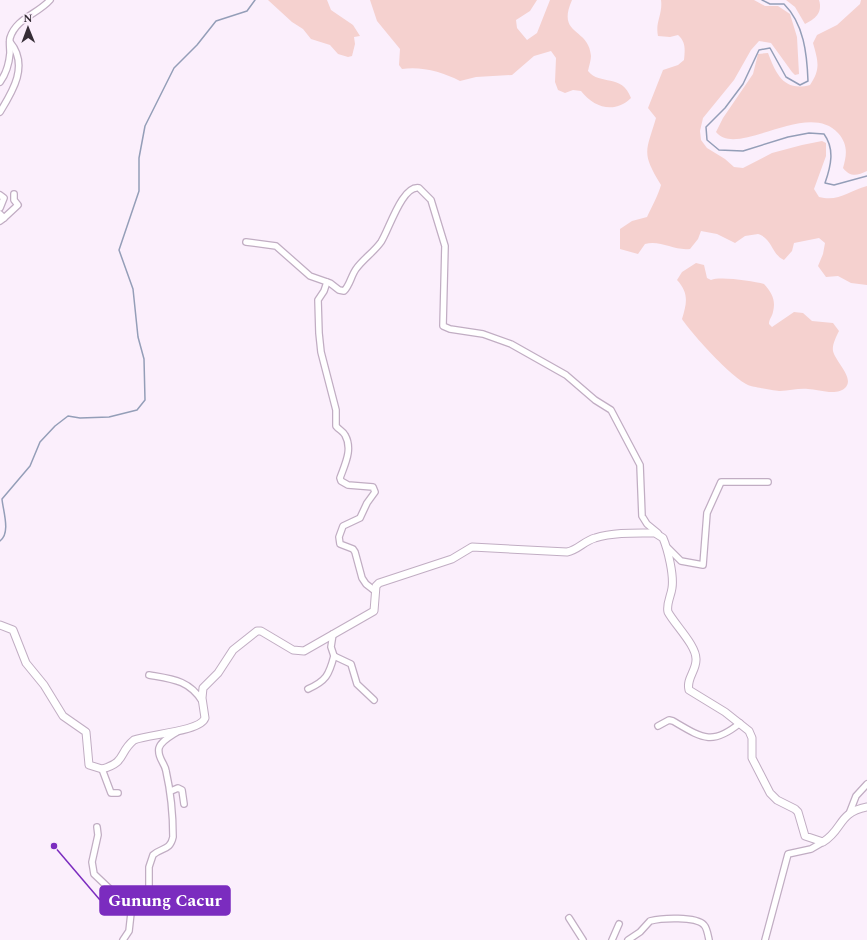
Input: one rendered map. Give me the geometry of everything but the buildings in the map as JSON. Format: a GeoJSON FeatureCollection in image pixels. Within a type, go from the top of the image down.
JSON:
{"type":"FeatureCollection","features":[{"type":"Feature","properties":{"kind":"street"},"geometry":{"type":"LineString","coordinates":[[0,82],[7,68],[10,38],[19,24],[44,7],[50,0]]}},
{"type":"Feature","properties":{"kind":"street"},"geometry":{"type":"LineString","coordinates":[[0,112],[13,90],[18,72],[18,54],[10,42]]}},
{"type":"Feature","properties":{"kind":"street"},"geometry":{"type":"LineString","coordinates":[[246,242],[276,246],[310,276],[327,282],[339,290],[344,291],[356,268],[381,242],[401,200],[410,190],[419,188],[431,200],[445,246],[443,326],[450,329],[483,334],[504,341],[566,375],[595,400],[611,410],[640,465],[642,516],[647,524],[660,535],[665,545],[673,555],[681,561],[703,565],[707,513],[721,482],[768,482]]}},
{"type":"Feature","properties":{"kind":"street"},"geometry":{"type":"LineString","coordinates":[[1,218],[18,205],[14,200],[14,194]]}},
{"type":"Feature","properties":{"kind":"street"},"geometry":{"type":"LineString","coordinates":[[0,195],[4,198],[0,208]]}},
{"type":"Feature","properties":{"kind":"street"},"geometry":{"type":"LineString","coordinates":[[327,282],[324,291],[318,300],[319,333],[321,352],[336,410],[336,426],[343,433],[348,442],[348,452],[340,478],[341,481],[348,486],[373,487],[375,492],[367,502],[360,518],[344,526],[339,541],[340,544],[356,552],[362,578],[366,584],[375,591]]}},
{"type":"Feature","properties":{"kind":"street"},"geometry":{"type":"LineString","coordinates":[[0,625],[12,630],[26,663],[44,685],[63,716],[86,732],[89,765],[102,769],[119,762],[134,740],[192,727],[204,721],[205,715],[202,701],[202,691],[206,684],[218,673],[233,650],[255,632],[261,631],[290,648],[302,652],[374,611],[375,591],[379,583],[452,559],[472,546],[567,552],[574,550],[590,539],[601,536],[650,533],[660,535]]}},
{"type":"Feature","properties":{"kind":"street"},"geometry":{"type":"LineString","coordinates":[[665,545],[672,585],[667,607],[668,612],[696,654],[696,664],[688,684],[690,690],[740,723],[750,733],[752,758],[773,797],[798,812],[804,836],[823,842]]}},
{"type":"Feature","properties":{"kind":"street"},"geometry":{"type":"LineString","coordinates":[[308,689],[324,680],[328,674],[334,656],[331,647],[333,634]]}},
{"type":"Feature","properties":{"kind":"street"},"geometry":{"type":"LineString","coordinates":[[334,656],[351,664],[357,684],[374,700]]}},
{"type":"Feature","properties":{"kind":"street"},"geometry":{"type":"LineString","coordinates":[[150,676],[183,682],[195,690],[202,701]]}},
{"type":"Feature","properties":{"kind":"street"},"geometry":{"type":"LineString","coordinates":[[658,726],[669,720],[700,735],[711,738],[724,735],[740,723]]}},
{"type":"Feature","properties":{"kind":"street"},"geometry":{"type":"LineString","coordinates":[[123,940],[129,930],[133,901],[148,892],[149,867],[153,855],[169,847],[172,842],[171,791],[166,767],[159,756],[159,751],[163,742],[181,729]]}},
{"type":"Feature","properties":{"kind":"street"},"geometry":{"type":"LineString","coordinates":[[102,769],[111,793],[118,793]]}},
{"type":"Feature","properties":{"kind":"street"},"geometry":{"type":"LineString","coordinates":[[849,814],[856,796],[867,784]]}},
{"type":"Feature","properties":{"kind":"street"},"geometry":{"type":"LineString","coordinates":[[171,791],[178,788],[182,790],[184,804]]}},
{"type":"Feature","properties":{"kind":"street"},"geometry":{"type":"LineString","coordinates":[[765,940],[788,854],[812,850],[832,836],[841,820],[849,814],[867,807]]}},
{"type":"Feature","properties":{"kind":"street"},"geometry":{"type":"LineString","coordinates":[[97,826],[98,835],[92,862],[94,874],[131,909]]}},
{"type":"Feature","properties":{"kind":"street"},"geometry":{"type":"LineString","coordinates":[[569,918],[583,940]]}},
{"type":"Feature","properties":{"kind":"street"},"geometry":{"type":"LineString","coordinates":[[628,940],[640,932],[650,921],[687,919],[700,922],[704,925],[709,940]]}},
{"type":"Feature","properties":{"kind":"street"},"geometry":{"type":"LineString","coordinates":[[612,940],[619,924]]}},
{"type":"Feature","properties":{"kind":"shaded area"},"geometry":{"type":"Polygon","coordinates":[[[268,0],[327,0],[331,10],[353,25],[360,36],[354,37],[355,44],[352,56],[348,57],[338,54],[330,45],[311,39],[303,29],[292,22],[268,0]]]}},
{"type":"Feature","properties":{"kind":"shaded area"},"geometry":{"type":"Polygon","coordinates":[[[370,0],[537,0],[530,11],[516,20],[517,28],[527,40],[537,33],[550,0],[572,0],[568,12],[568,20],[570,26],[585,40],[589,47],[591,56],[588,71],[599,78],[617,82],[622,85],[627,90],[631,98],[618,106],[605,107],[592,102],[581,91],[573,90],[565,93],[558,90],[555,82],[556,58],[551,51],[534,56],[512,75],[476,77],[460,81],[432,70],[417,68],[402,69],[399,65],[400,49],[377,21],[370,0]]]}},
{"type":"Feature","properties":{"kind":"shaded area"},"geometry":{"type":"Polygon","coordinates":[[[661,0],[754,0],[765,6],[778,6],[790,14],[797,37],[799,74],[795,75],[792,72],[771,43],[759,41],[751,50],[734,80],[703,118],[700,131],[701,140],[707,148],[725,159],[734,167],[743,168],[772,153],[822,141],[826,143],[826,156],[814,189],[819,197],[838,197],[867,186],[867,285],[851,283],[838,276],[826,277],[818,266],[823,254],[825,243],[819,238],[794,243],[792,251],[784,260],[780,258],[763,236],[758,234],[745,236],[735,243],[717,234],[701,231],[698,239],[690,249],[651,243],[645,244],[638,254],[620,249],[620,229],[632,221],[647,217],[661,185],[650,165],[648,158],[648,145],[656,118],[648,108],[663,70],[678,65],[684,60],[684,43],[678,35],[670,37],[658,36],[657,26],[661,10],[661,0]]]}},
{"type":"Feature","properties":{"kind":"shaded area"},"geometry":{"type":"Polygon","coordinates":[[[786,0],[819,0],[820,9],[815,18],[805,24],[795,7],[786,0]]]}},
{"type":"Feature","properties":{"kind":"shaded area"},"geometry":{"type":"Polygon","coordinates":[[[861,0],[867,0],[867,171],[854,175],[848,173],[843,168],[846,154],[844,141],[838,133],[825,124],[809,122],[791,125],[740,139],[726,138],[716,132],[723,118],[753,74],[758,54],[768,53],[774,68],[782,80],[787,83],[794,86],[810,85],[816,74],[818,65],[813,43],[817,35],[837,25],[860,4],[861,0]]]}},
{"type":"Feature","properties":{"kind":"shaded area"},"geometry":{"type":"Polygon","coordinates":[[[696,263],[704,265],[707,278],[711,280],[745,280],[764,284],[774,300],[774,308],[769,321],[769,324],[772,327],[794,312],[803,313],[812,321],[833,323],[839,331],[833,351],[848,379],[846,387],[838,392],[827,392],[812,389],[778,391],[751,386],[735,376],[694,335],[682,319],[686,298],[684,289],[677,280],[682,272],[696,263]]]}},
{"type":"Feature","properties":{"kind":"waterway"},"geometry":{"type":"LineString","coordinates":[[0,541],[5,533],[6,527],[2,499],[30,466],[40,442],[55,426],[68,416],[80,418],[109,417],[137,410],[145,400],[144,359],[138,337],[133,289],[119,250],[139,191],[139,158],[145,126],[174,68],[197,45],[216,21],[247,11],[255,0]]}},
{"type":"Feature","properties":{"kind":"waterway"},"geometry":{"type":"LineString","coordinates":[[762,0],[770,4],[784,4],[791,12],[803,40],[807,60],[808,81],[800,85],[786,77],[770,48],[759,50],[743,84],[725,108],[706,127],[707,140],[719,150],[743,151],[788,137],[809,133],[824,134],[830,146],[831,152],[829,170],[825,183],[834,185],[867,176]]}},
{"type":"Feature","properties":{"kind":"place","name":"Gunung Cacur"},"geometry":{"type":"Point","coordinates":[54,846]}}]}
